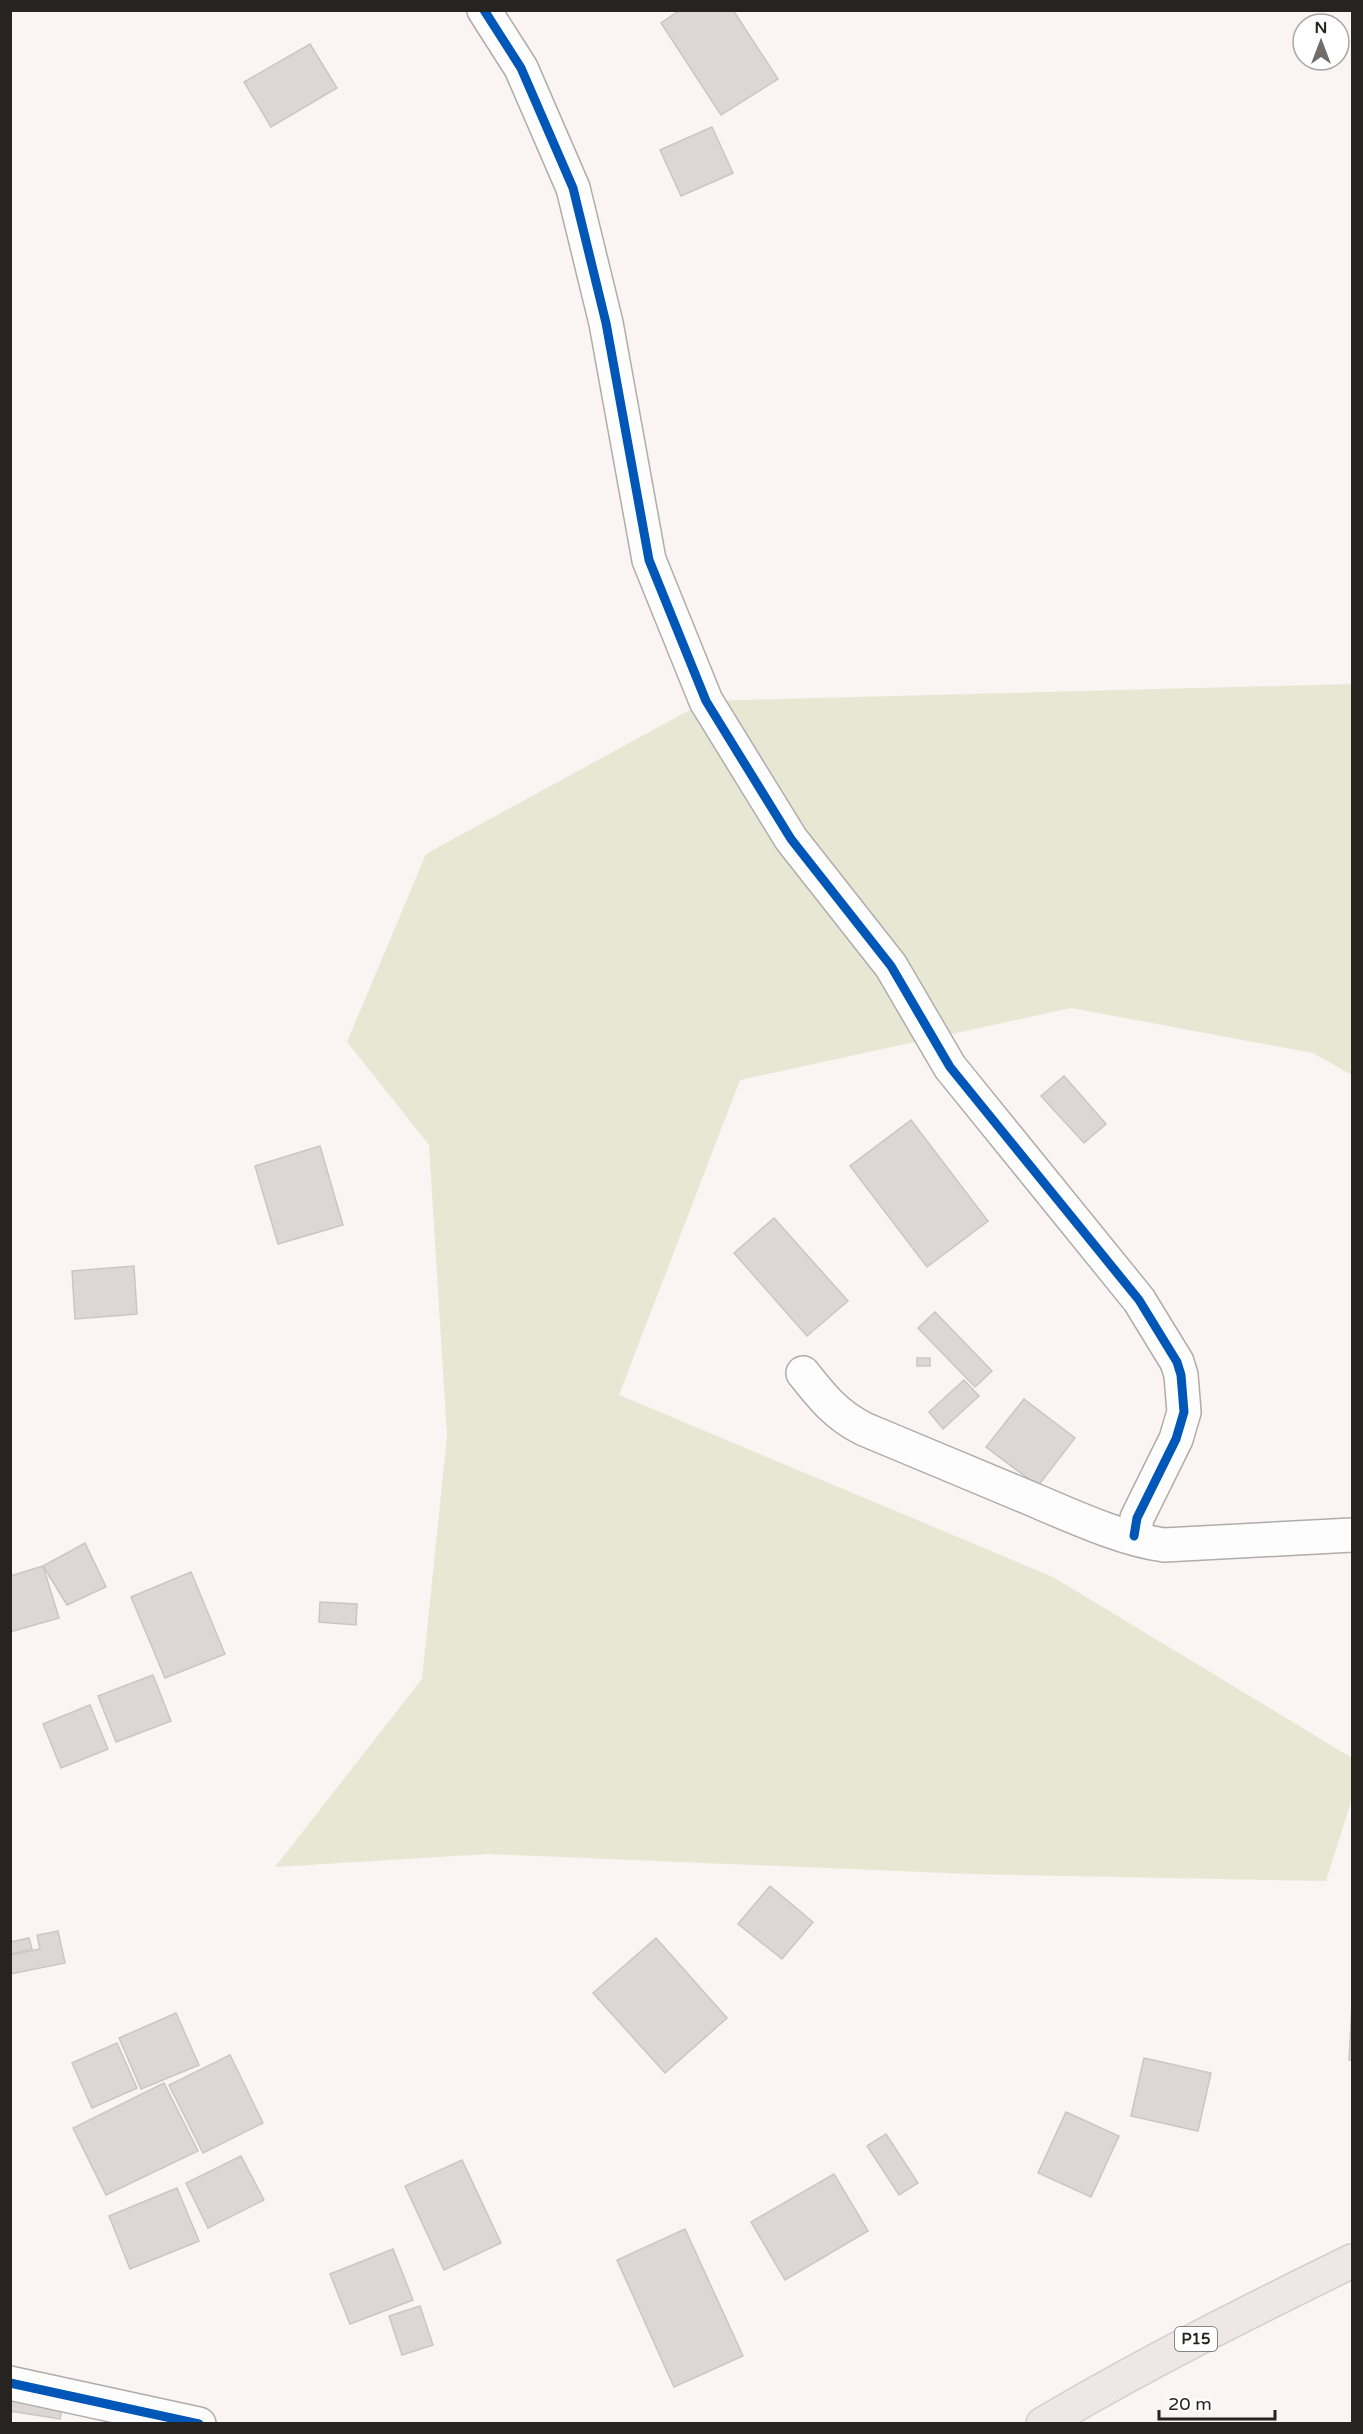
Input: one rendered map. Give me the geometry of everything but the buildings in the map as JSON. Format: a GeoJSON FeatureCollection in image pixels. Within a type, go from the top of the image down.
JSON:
{"type":"FeatureCollection","features":[{"type":"Feature","properties":{"kind":"main road","name":"P15"},"geometry":{"type":"LineString","coordinates":[[1043,2424],[1122,2377],[1353,2261]]}},
{"type":"Feature","properties":{"kind":"street"},"geometry":{"type":"LineString","coordinates":[[484,10],[521,68],[573,188],[606,323],[649,560],[706,701],[791,838],[891,966],[950,1067],[1139,1300],[1177,1362],[1181,1375],[1184,1412],[1176,1439],[1137,1518],[1134,1536]]}},
{"type":"Feature","properties":{"kind":"street"},"geometry":{"type":"LineString","coordinates":[[803,1373],[825,1401],[843,1418],[864,1429],[1089,1523],[1134,1536],[1142,1541],[1164,1545],[1353,1535]]}},
{"type":"Feature","properties":{"kind":"street"},"geometry":{"type":"LineString","coordinates":[[10,2383],[199,2424]]}},
{"type":"Feature","properties":{"kind":"green space"},"geometry":{"type":"Polygon","coordinates":[[[1352,684],[1352,1075],[1313,1053],[1071,1008],[740,1080],[619,1395],[1053,1577],[1352,1758],[1352,1799],[1326,1881],[970,1874],[488,1854],[275,1867],[422,1679],[447,1436],[429,1145],[347,1042],[426,854],[706,701],[1352,684]]]}},
{"type":"Feature","properties":{"kind":"cycle path"},"geometry":{"type":"LineString","coordinates":[[484,10],[521,68],[573,188],[606,323],[649,560],[706,701],[791,839],[891,966],[950,1067],[1139,1300],[1177,1362],[1181,1375],[1184,1412],[1176,1439],[1137,1518],[1134,1536]]}},
{"type":"Feature","properties":{"kind":"cycle path"},"geometry":{"type":"LineString","coordinates":[[10,2383],[199,2424]]}}]}
